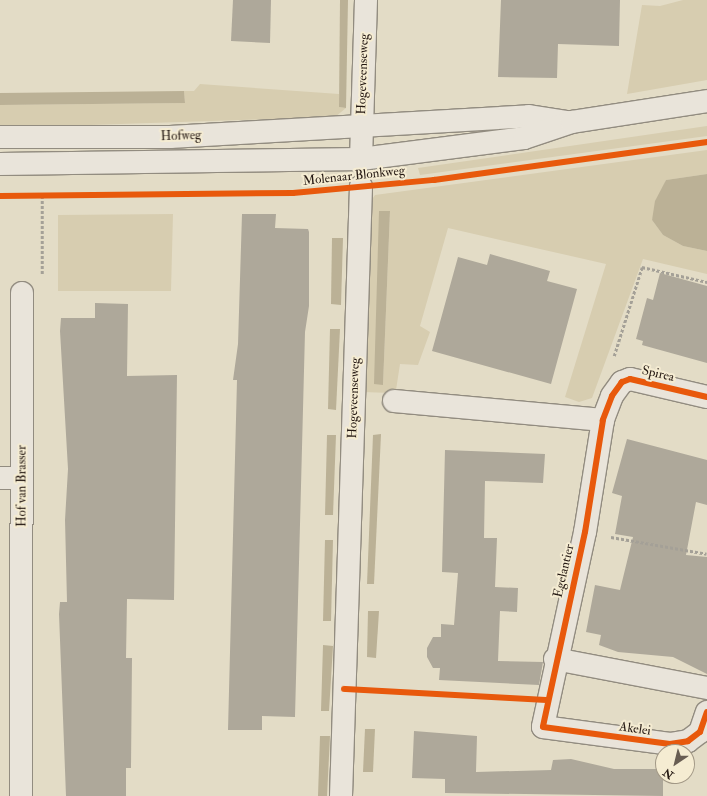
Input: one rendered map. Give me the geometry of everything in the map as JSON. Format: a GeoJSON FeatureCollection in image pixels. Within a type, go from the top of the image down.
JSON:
{"type":"FeatureCollection","features":[{"type":"Feature","properties":{"kind":"street","name":"Hogeveenseweg"},"geometry":{"type":"LineString","coordinates":[[361,159],[366,0]]}},
{"type":"Feature","properties":{"kind":"street","name":"Molenaar Blonkweg"},"geometry":{"type":"LineString","coordinates":[[361,159],[524,138],[572,122],[707,101]]}},
{"type":"Feature","properties":{"kind":"street","name":"Molenaar Blonkweg"},"geometry":{"type":"LineString","coordinates":[[361,128],[530,116],[572,122]]}},
{"type":"Feature","properties":{"kind":"street","name":"Hofweg"},"geometry":{"type":"LineString","coordinates":[[0,137],[170,137],[361,128]]}},
{"type":"Feature","properties":{"kind":"street","name":"Hofweg"},"geometry":{"type":"LineString","coordinates":[[0,164],[361,159]]}},
{"type":"Feature","properties":{"kind":"street","name":"Hogeveenseweg"},"geometry":{"type":"LineString","coordinates":[[341,796],[361,186]]}},
{"type":"Feature","properties":{"kind":"street","name":"Hof van Brasser"},"geometry":{"type":"LineString","coordinates":[[21,796],[22,293]]}},
{"type":"Feature","properties":{"kind":"street","name":"Spirea"},"geometry":{"type":"LineString","coordinates":[[603,420],[622,382],[630,379],[649,382],[707,397]]}},
{"type":"Feature","properties":{"kind":"street"},"geometry":{"type":"LineString","coordinates":[[394,401],[603,420]]}},
{"type":"Feature","properties":{"kind":"street","name":"Egelantier"},"geometry":{"type":"LineString","coordinates":[[543,728],[555,659],[585,532],[603,420]]}},
{"type":"Feature","properties":{"kind":"street"},"geometry":{"type":"LineString","coordinates":[[0,478],[21,478]]}},
{"type":"Feature","properties":{"kind":"street"},"geometry":{"type":"LineString","coordinates":[[555,659],[707,688]]}},
{"type":"Feature","properties":{"kind":"street","name":"Akelei"},"geometry":{"type":"LineString","coordinates":[[543,728],[670,744],[688,741],[700,732],[707,712]]}},
{"type":"Feature","properties":{"kind":"path"},"geometry":{"type":"LineString","coordinates":[[35,195],[50,195]]}},
{"type":"Feature","properties":{"kind":"path"},"geometry":{"type":"LineString","coordinates":[[22,293],[42,293],[42,195]]}},
{"type":"Feature","properties":{"kind":"path"},"geometry":{"type":"LineString","coordinates":[[622,382],[612,362],[642,267],[707,282]]}},
{"type":"Feature","properties":{"kind":"path"},"geometry":{"type":"LineString","coordinates":[[585,532],[707,554]]}},
{"type":"Feature","properties":{"kind":"shaded area"},"geometry":{"type":"Polygon","coordinates":[[[340,0],[348,0],[346,108],[339,107],[340,0]]]}},
{"type":"Feature","properties":{"kind":"shaded area"},"geometry":{"type":"Polygon","coordinates":[[[683,0],[707,0],[707,80],[627,94],[642,5],[660,6],[683,0]]]}},
{"type":"Feature","properties":{"kind":"shaded area"},"geometry":{"type":"Polygon","coordinates":[[[200,84],[339,94],[339,107],[346,108],[335,117],[0,128],[0,105],[185,103],[184,91],[194,91],[200,84]]]}},
{"type":"Feature","properties":{"kind":"shaded area"},"geometry":{"type":"Polygon","coordinates":[[[184,91],[185,103],[0,105],[0,93],[184,91]]]}},
{"type":"Feature","properties":{"kind":"shaded area"},"geometry":{"type":"Polygon","coordinates":[[[707,126],[707,136],[420,175],[418,168],[707,126]]]}},
{"type":"Feature","properties":{"kind":"shaded area"},"geometry":{"type":"Polygon","coordinates":[[[707,150],[707,174],[666,180],[652,220],[663,235],[683,246],[707,251],[707,274],[643,259],[592,398],[579,402],[565,397],[606,264],[448,228],[420,326],[430,332],[418,365],[400,364],[396,390],[391,393],[363,392],[369,204],[375,195],[707,150]],[[379,211],[383,385],[390,212],[379,211]]]}},
{"type":"Feature","properties":{"kind":"shaded area"},"geometry":{"type":"Polygon","coordinates":[[[707,174],[707,251],[683,246],[663,235],[652,220],[655,201],[666,180],[707,174]]]}},
{"type":"Feature","properties":{"kind":"shaded area"},"geometry":{"type":"Polygon","coordinates":[[[379,211],[390,211],[383,385],[374,384],[379,211]]]}},
{"type":"Feature","properties":{"kind":"shaded area"},"geometry":{"type":"Polygon","coordinates":[[[173,214],[171,291],[58,291],[58,215],[173,214]]]}},
{"type":"Feature","properties":{"kind":"shaded area"},"geometry":{"type":"Polygon","coordinates":[[[332,238],[343,238],[341,305],[331,304],[332,238]]]}},
{"type":"Feature","properties":{"kind":"shaded area"},"geometry":{"type":"Polygon","coordinates":[[[330,329],[340,329],[336,410],[328,409],[330,329]]]}},
{"type":"Feature","properties":{"kind":"shaded area"},"geometry":{"type":"Polygon","coordinates":[[[381,434],[374,584],[367,584],[373,435],[381,434]]]}},
{"type":"Feature","properties":{"kind":"shaded area"},"geometry":{"type":"Polygon","coordinates":[[[327,435],[336,435],[333,515],[325,515],[327,435]]]}},
{"type":"Feature","properties":{"kind":"shaded area"},"geometry":{"type":"Polygon","coordinates":[[[325,540],[333,540],[331,621],[323,621],[325,540]]]}},
{"type":"Feature","properties":{"kind":"shaded area"},"geometry":{"type":"Polygon","coordinates":[[[368,611],[379,611],[376,658],[367,657],[368,611]]]}},
{"type":"Feature","properties":{"kind":"shaded area"},"geometry":{"type":"Polygon","coordinates":[[[323,645],[333,646],[329,711],[321,711],[323,645]]]}},
{"type":"Feature","properties":{"kind":"shaded area"},"geometry":{"type":"Polygon","coordinates":[[[365,729],[375,729],[373,772],[363,772],[365,729]]]}},
{"type":"Feature","properties":{"kind":"shaded area"},"geometry":{"type":"Polygon","coordinates":[[[320,736],[330,736],[327,796],[318,796],[320,736]]]}},
{"type":"Feature","properties":{"kind":"building"},"geometry":{"type":"Polygon","coordinates":[[[233,0],[271,0],[270,43],[231,41],[233,0]]]}},
{"type":"Feature","properties":{"kind":"building"},"geometry":{"type":"Polygon","coordinates":[[[501,0],[620,0],[619,46],[558,44],[557,78],[498,77],[501,0]]]}},
{"type":"Feature","properties":{"kind":"building"},"geometry":{"type":"Polygon","coordinates":[[[242,214],[276,214],[275,228],[308,229],[309,232],[309,306],[305,332],[295,717],[262,716],[262,730],[228,730],[237,380],[233,380],[238,344],[242,214]]]}},
{"type":"Feature","properties":{"kind":"building"},"geometry":{"type":"Polygon","coordinates":[[[490,254],[550,271],[547,281],[577,289],[551,384],[432,351],[458,257],[487,265],[490,254]]]}},
{"type":"Feature","properties":{"kind":"building"},"geometry":{"type":"Polygon","coordinates":[[[660,273],[707,286],[707,363],[642,345],[643,341],[636,339],[647,298],[653,300],[660,273]]]}},
{"type":"Feature","properties":{"kind":"building"},"geometry":{"type":"Polygon","coordinates":[[[95,303],[128,304],[127,376],[177,375],[174,600],[127,599],[126,658],[132,658],[131,768],[126,768],[126,796],[66,796],[59,614],[60,602],[67,602],[65,520],[68,469],[60,331],[61,318],[95,318],[95,303]]]}},
{"type":"Feature","properties":{"kind":"building"},"geometry":{"type":"Polygon","coordinates":[[[627,439],[707,460],[707,505],[696,502],[686,555],[707,557],[707,674],[673,657],[618,652],[599,645],[601,635],[586,632],[595,585],[620,590],[633,537],[615,534],[622,496],[612,493],[627,439]]]}},
{"type":"Feature","properties":{"kind":"building"},"geometry":{"type":"Polygon","coordinates":[[[445,450],[545,454],[543,483],[485,481],[484,538],[497,538],[495,587],[518,588],[517,612],[500,611],[498,661],[543,662],[539,685],[439,680],[440,668],[433,668],[427,657],[427,648],[433,637],[441,637],[441,624],[454,625],[458,573],[442,572],[445,450]]]}},
{"type":"Feature","properties":{"kind":"building"},"geometry":{"type":"Polygon","coordinates":[[[414,731],[477,736],[476,772],[551,770],[553,760],[571,759],[614,769],[655,769],[655,784],[663,784],[663,796],[445,793],[445,779],[412,778],[414,731]]]}},
{"type":"Feature","properties":{"kind":"cycle path"},"geometry":{"type":"LineString","coordinates":[[0,196],[293,193],[434,180],[707,142]]}},
{"type":"Feature","properties":{"kind":"cycle path"},"geometry":{"type":"LineString","coordinates":[[707,397],[630,379],[622,382],[612,396],[603,420],[585,532],[543,727],[670,744],[688,741],[700,732],[707,712]]}},
{"type":"Feature","properties":{"kind":"cycle path"},"geometry":{"type":"LineString","coordinates":[[344,689],[548,700]]}}]}
